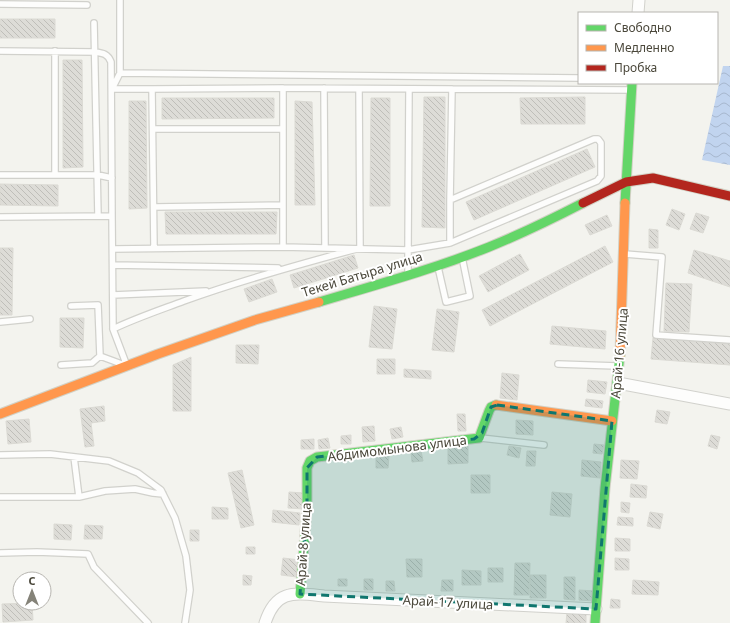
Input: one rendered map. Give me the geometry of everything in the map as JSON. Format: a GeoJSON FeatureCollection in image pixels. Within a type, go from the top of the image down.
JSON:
{"type":"FeatureCollection","features":[{"type":"Feature","properties":{"kind":"street"},"geometry":{"type":"LineString","coordinates":[[638,12],[640,0]]}},
{"type":"Feature","properties":{"kind":"street","name":"Арай-16 улица"},"geometry":{"type":"LineString","coordinates":[[595,623],[605,488],[621,348],[626,182],[631,87]]}},
{"type":"Feature","properties":{"kind":"street","name":"Текей Батыра улица"},"geometry":{"type":"LineString","coordinates":[[0,414],[255,320],[408,276],[489,247],[541,224],[626,182],[653,178],[730,196]]}},
{"type":"Feature","properties":{"kind":"street"},"geometry":{"type":"LineString","coordinates":[[618,383],[730,404]]}},
{"type":"Feature","properties":{"kind":"street","name":"Абдимомынова улица"},"geometry":{"type":"LineString","coordinates":[[307,468],[310,461],[317,458],[479,438],[482,433],[487,412],[491,407],[497,406],[612,421]]}},
{"type":"Feature","properties":{"kind":"street","name":"Арай-8 улица"},"geometry":{"type":"LineString","coordinates":[[265,623],[269,612],[276,601],[288,595],[300,594],[307,509],[307,468]]}},
{"type":"Feature","properties":{"kind":"street","name":"Арай-17 улица"},"geometry":{"type":"LineString","coordinates":[[300,594],[596,609]]}},
{"type":"Feature","properties":{"kind":"lane"},"geometry":{"type":"LineString","coordinates":[[112,90],[120,73],[120,0]]}},
{"type":"Feature","properties":{"kind":"lane"},"geometry":{"type":"LineString","coordinates":[[0,4],[87,5]]}},
{"type":"Feature","properties":{"kind":"lane"},"geometry":{"type":"LineString","coordinates":[[94,23],[98,216]]}},
{"type":"Feature","properties":{"kind":"lane"},"geometry":{"type":"LineString","coordinates":[[0,51],[95,52],[104,53],[109,57],[111,62],[112,90],[113,329],[127,366]]}},
{"type":"Feature","properties":{"kind":"lane"},"geometry":{"type":"LineString","coordinates":[[55,51],[55,175]]}},
{"type":"Feature","properties":{"kind":"lane"},"geometry":{"type":"LineString","coordinates":[[120,73],[578,78]]}},
{"type":"Feature","properties":{"kind":"lane"},"geometry":{"type":"LineString","coordinates":[[112,90],[631,87]]}},
{"type":"Feature","properties":{"kind":"lane"},"geometry":{"type":"LineString","coordinates":[[283,88],[283,247]]}},
{"type":"Feature","properties":{"kind":"lane"},"geometry":{"type":"LineString","coordinates":[[324,88],[325,248]]}},
{"type":"Feature","properties":{"kind":"lane"},"geometry":{"type":"LineString","coordinates":[[152,89],[154,248]]}},
{"type":"Feature","properties":{"kind":"lane"},"geometry":{"type":"LineString","coordinates":[[359,89],[360,248]]}},
{"type":"Feature","properties":{"kind":"lane"},"geometry":{"type":"LineString","coordinates":[[408,276],[409,89]]}},
{"type":"Feature","properties":{"kind":"lane"},"geometry":{"type":"LineString","coordinates":[[450,243],[452,89]]}},
{"type":"Feature","properties":{"kind":"lane"},"geometry":{"type":"LineString","coordinates":[[153,129],[283,129]]}},
{"type":"Feature","properties":{"kind":"lane"},"geometry":{"type":"LineString","coordinates":[[113,249],[283,247],[408,250],[450,243],[597,181],[602,176],[602,143],[598,139],[594,139],[450,200]]}},
{"type":"Feature","properties":{"kind":"lane"},"geometry":{"type":"LineString","coordinates":[[0,175],[98,175],[112,178]]}},
{"type":"Feature","properties":{"kind":"lane"},"geometry":{"type":"LineString","coordinates":[[154,207],[283,205]]}},
{"type":"Feature","properties":{"kind":"lane"},"geometry":{"type":"LineString","coordinates":[[0,217],[112,216]]}},
{"type":"Feature","properties":{"kind":"lane"},"geometry":{"type":"LineString","coordinates":[[113,329],[132,320],[212,291],[284,268],[360,248]]}},
{"type":"Feature","properties":{"kind":"lane"},"geometry":{"type":"LineString","coordinates":[[624,254],[662,257],[656,335],[730,340]]}},
{"type":"Feature","properties":{"kind":"lane"},"geometry":{"type":"LineString","coordinates":[[438,264],[446,302],[470,296],[462,256]]}},
{"type":"Feature","properties":{"kind":"lane"},"geometry":{"type":"LineString","coordinates":[[112,265],[284,268]]}},
{"type":"Feature","properties":{"kind":"lane"},"geometry":{"type":"LineString","coordinates":[[113,295],[212,291]]}},
{"type":"Feature","properties":{"kind":"lane"},"geometry":{"type":"LineString","coordinates":[[71,306],[98,305],[100,356]]}},
{"type":"Feature","properties":{"kind":"lane"},"geometry":{"type":"LineString","coordinates":[[0,322],[30,319]]}},
{"type":"Feature","properties":{"kind":"lane"},"geometry":{"type":"LineString","coordinates":[[100,356],[127,366]]}},
{"type":"Feature","properties":{"kind":"lane"},"geometry":{"type":"LineString","coordinates":[[60,365],[92,363],[100,356]]}},
{"type":"Feature","properties":{"kind":"lane"},"geometry":{"type":"LineString","coordinates":[[558,364],[619,366]]}},
{"type":"Feature","properties":{"kind":"lane"},"geometry":{"type":"LineString","coordinates":[[479,438],[544,446]]}},
{"type":"Feature","properties":{"kind":"lane"},"geometry":{"type":"LineString","coordinates":[[0,455],[50,454],[109,461],[138,473],[161,490],[175,518],[186,556],[190,590],[185,623]]}},
{"type":"Feature","properties":{"kind":"lane"},"geometry":{"type":"LineString","coordinates":[[74,456],[78,497]]}},
{"type":"Feature","properties":{"kind":"lane"},"geometry":{"type":"LineString","coordinates":[[0,497],[78,497],[105,491],[135,489],[153,494],[163,494]]}},
{"type":"Feature","properties":{"kind":"lane"},"geometry":{"type":"LineString","coordinates":[[0,553],[37,552],[88,554],[94,567],[148,623]]}},
{"type":"Feature","properties":{"kind":"highlighted area"},"geometry":{"type":"Polygon","coordinates":[[[497,405],[612,421],[596,609],[300,594],[307,509],[307,468],[317,457],[474,439],[482,433],[491,407],[497,405]]]}},
{"type":"Feature","properties":{"kind":"water"},"geometry":{"type":"Polygon","coordinates":[[[723,66],[730,66],[730,165],[702,160],[723,66]]]}},
{"type":"Feature","properties":{"kind":"building"},"geometry":{"type":"Polygon","coordinates":[[[0,19],[55,19],[55,38],[0,38],[0,19]]]}},
{"type":"Feature","properties":{"kind":"building"},"geometry":{"type":"Polygon","coordinates":[[[63,60],[82,60],[83,167],[63,168],[63,60]]]}},
{"type":"Feature","properties":{"kind":"building"},"geometry":{"type":"Polygon","coordinates":[[[424,97],[445,97],[445,228],[422,227],[424,97]]]}},
{"type":"Feature","properties":{"kind":"building"},"geometry":{"type":"Polygon","coordinates":[[[585,97],[585,124],[521,124],[520,98],[585,97]]]}},
{"type":"Feature","properties":{"kind":"building"},"geometry":{"type":"Polygon","coordinates":[[[162,98],[274,98],[274,118],[162,119],[162,98]]]}},
{"type":"Feature","properties":{"kind":"building"},"geometry":{"type":"Polygon","coordinates":[[[371,98],[390,98],[390,206],[370,206],[371,98]]]}},
{"type":"Feature","properties":{"kind":"building"},"geometry":{"type":"Polygon","coordinates":[[[129,101],[146,101],[147,208],[129,209],[129,101]]]}},
{"type":"Feature","properties":{"kind":"building"},"geometry":{"type":"Polygon","coordinates":[[[295,101],[312,102],[315,205],[295,205],[295,101]]]}},
{"type":"Feature","properties":{"kind":"building"},"geometry":{"type":"Polygon","coordinates":[[[587,149],[595,167],[474,220],[466,202],[587,149]]]}},
{"type":"Feature","properties":{"kind":"building"},"geometry":{"type":"Polygon","coordinates":[[[0,184],[58,185],[58,206],[0,205],[0,184]]]}},
{"type":"Feature","properties":{"kind":"building"},"geometry":{"type":"Polygon","coordinates":[[[672,209],[685,214],[679,230],[666,225],[672,209]]]}},
{"type":"Feature","properties":{"kind":"building"},"geometry":{"type":"Polygon","coordinates":[[[165,212],[277,212],[276,234],[166,234],[165,212]]]}},
{"type":"Feature","properties":{"kind":"building"},"geometry":{"type":"Polygon","coordinates":[[[696,213],[709,217],[703,233],[690,229],[696,213]]]}},
{"type":"Feature","properties":{"kind":"building"},"geometry":{"type":"Polygon","coordinates":[[[607,215],[612,226],[590,235],[585,225],[607,215]]]}},
{"type":"Feature","properties":{"kind":"building"},"geometry":{"type":"Polygon","coordinates":[[[649,229],[658,230],[658,248],[649,248],[649,229]]]}},
{"type":"Feature","properties":{"kind":"building"},"geometry":{"type":"Polygon","coordinates":[[[605,246],[613,262],[490,326],[482,310],[605,246]]]}},
{"type":"Feature","properties":{"kind":"building"},"geometry":{"type":"Polygon","coordinates":[[[0,248],[13,248],[12,315],[0,315],[0,248]]]}},
{"type":"Feature","properties":{"kind":"building"},"geometry":{"type":"Polygon","coordinates":[[[694,250],[730,261],[730,287],[688,273],[694,250]]]}},
{"type":"Feature","properties":{"kind":"building"},"geometry":{"type":"Polygon","coordinates":[[[520,254],[529,270],[488,292],[479,276],[520,254]]]}},
{"type":"Feature","properties":{"kind":"building"},"geometry":{"type":"Polygon","coordinates":[[[354,255],[358,268],[294,288],[290,275],[354,255]]]}},
{"type":"Feature","properties":{"kind":"building"},"geometry":{"type":"Polygon","coordinates":[[[272,279],[277,292],[249,302],[244,289],[272,279]]]}},
{"type":"Feature","properties":{"kind":"building"},"geometry":{"type":"Polygon","coordinates":[[[666,283],[692,284],[689,332],[664,331],[666,283]]]}},
{"type":"Feature","properties":{"kind":"building"},"geometry":{"type":"Polygon","coordinates":[[[374,306],[397,309],[392,349],[369,347],[374,306]]]}},
{"type":"Feature","properties":{"kind":"building"},"geometry":{"type":"Polygon","coordinates":[[[437,309],[459,312],[454,352],[432,350],[437,309]]]}},
{"type":"Feature","properties":{"kind":"building"},"geometry":{"type":"Polygon","coordinates":[[[60,318],[84,318],[83,348],[60,347],[60,318]]]}},
{"type":"Feature","properties":{"kind":"building"},"geometry":{"type":"Polygon","coordinates":[[[552,326],[606,331],[605,349],[550,344],[552,326]]]}},
{"type":"Feature","properties":{"kind":"building"},"geometry":{"type":"Polygon","coordinates":[[[653,338],[730,344],[730,365],[651,359],[653,338]]]}},
{"type":"Feature","properties":{"kind":"building"},"geometry":{"type":"Polygon","coordinates":[[[236,345],[259,345],[258,364],[236,363],[236,345]]]}},
{"type":"Feature","properties":{"kind":"building"},"geometry":{"type":"Polygon","coordinates":[[[191,357],[191,411],[173,411],[173,365],[191,357]]]}},
{"type":"Feature","properties":{"kind":"building"},"geometry":{"type":"Polygon","coordinates":[[[377,359],[395,359],[395,374],[377,374],[377,359]]]}},
{"type":"Feature","properties":{"kind":"building"},"geometry":{"type":"Polygon","coordinates":[[[404,369],[431,371],[431,379],[404,377],[404,369]]]}},
{"type":"Feature","properties":{"kind":"building"},"geometry":{"type":"Polygon","coordinates":[[[502,373],[519,375],[517,400],[500,398],[502,373]]]}},
{"type":"Feature","properties":{"kind":"building"},"geometry":{"type":"Polygon","coordinates":[[[588,380],[607,382],[605,394],[587,392],[588,380]]]}},
{"type":"Feature","properties":{"kind":"building"},"geometry":{"type":"Polygon","coordinates":[[[586,399],[603,401],[602,408],[585,406],[586,399]]]}},
{"type":"Feature","properties":{"kind":"building"},"geometry":{"type":"Polygon","coordinates":[[[104,406],[105,421],[91,423],[94,446],[85,447],[80,409],[104,406]]]}},
{"type":"Feature","properties":{"kind":"building"},"geometry":{"type":"Polygon","coordinates":[[[657,410],[670,412],[667,424],[655,422],[657,410]]]}},
{"type":"Feature","properties":{"kind":"building"},"geometry":{"type":"Polygon","coordinates":[[[457,414],[465,414],[466,431],[458,431],[457,414]]]}},
{"type":"Feature","properties":{"kind":"building"},"geometry":{"type":"Polygon","coordinates":[[[29,419],[31,442],[8,444],[6,421],[29,419]]]}},
{"type":"Feature","properties":{"kind":"building"},"geometry":{"type":"Polygon","coordinates":[[[516,420],[533,421],[533,435],[516,434],[516,420]]]}},
{"type":"Feature","properties":{"kind":"building"},"geometry":{"type":"Polygon","coordinates":[[[374,426],[375,441],[363,442],[362,427],[374,426]]]}},
{"type":"Feature","properties":{"kind":"building"},"geometry":{"type":"Polygon","coordinates":[[[401,427],[403,437],[392,439],[390,429],[401,427]]]}},
{"type":"Feature","properties":{"kind":"building"},"geometry":{"type":"Polygon","coordinates":[[[351,435],[351,444],[341,444],[341,436],[351,435]]]}},
{"type":"Feature","properties":{"kind":"building"},"geometry":{"type":"Polygon","coordinates":[[[711,435],[720,437],[717,449],[708,446],[711,435]]]}},
{"type":"Feature","properties":{"kind":"building"},"geometry":{"type":"Polygon","coordinates":[[[328,438],[330,448],[319,449],[318,440],[328,438]]]}},
{"type":"Feature","properties":{"kind":"building"},"geometry":{"type":"Polygon","coordinates":[[[314,439],[314,449],[301,449],[301,440],[314,439]]]}},
{"type":"Feature","properties":{"kind":"building"},"geometry":{"type":"Polygon","coordinates":[[[594,444],[604,445],[602,454],[593,453],[594,444]]]}},
{"type":"Feature","properties":{"kind":"building"},"geometry":{"type":"Polygon","coordinates":[[[468,446],[468,463],[448,464],[448,447],[468,446]]]}},
{"type":"Feature","properties":{"kind":"building"},"geometry":{"type":"Polygon","coordinates":[[[509,446],[521,448],[519,458],[507,455],[509,446]]]}},
{"type":"Feature","properties":{"kind":"building"},"geometry":{"type":"Polygon","coordinates":[[[421,451],[423,461],[412,462],[411,452],[421,451]]]}},
{"type":"Feature","properties":{"kind":"building"},"geometry":{"type":"Polygon","coordinates":[[[527,451],[536,451],[535,466],[526,466],[527,451]]]}},
{"type":"Feature","properties":{"kind":"building"},"geometry":{"type":"Polygon","coordinates":[[[376,455],[389,456],[388,468],[376,468],[376,455]]]}},
{"type":"Feature","properties":{"kind":"building"},"geometry":{"type":"Polygon","coordinates":[[[582,460],[601,462],[600,478],[581,476],[582,460]]]}},
{"type":"Feature","properties":{"kind":"building"},"geometry":{"type":"Polygon","coordinates":[[[621,460],[639,461],[637,479],[620,478],[621,460]]]}},
{"type":"Feature","properties":{"kind":"building"},"geometry":{"type":"Polygon","coordinates":[[[242,470],[254,525],[241,528],[228,473],[242,470]]]}},
{"type":"Feature","properties":{"kind":"building"},"geometry":{"type":"Polygon","coordinates":[[[471,475],[490,475],[490,493],[471,493],[471,475]]]}},
{"type":"Feature","properties":{"kind":"building"},"geometry":{"type":"Polygon","coordinates":[[[631,484],[647,486],[646,498],[630,497],[631,484]]]}},
{"type":"Feature","properties":{"kind":"building"},"geometry":{"type":"Polygon","coordinates":[[[289,492],[304,493],[304,509],[288,508],[289,492]]]}},
{"type":"Feature","properties":{"kind":"building"},"geometry":{"type":"Polygon","coordinates":[[[552,492],[572,494],[570,517],[550,515],[552,492]]]}},
{"type":"Feature","properties":{"kind":"building"},"geometry":{"type":"Polygon","coordinates":[[[621,502],[630,503],[629,513],[621,512],[621,502]]]}},
{"type":"Feature","properties":{"kind":"building"},"geometry":{"type":"Polygon","coordinates":[[[212,507],[228,508],[228,519],[212,519],[212,507]]]}},
{"type":"Feature","properties":{"kind":"building"},"geometry":{"type":"Polygon","coordinates":[[[273,510],[300,513],[299,525],[272,522],[273,510]]]}},
{"type":"Feature","properties":{"kind":"building"},"geometry":{"type":"Polygon","coordinates":[[[650,512],[663,514],[660,529],[647,526],[650,512]]]}},
{"type":"Feature","properties":{"kind":"building"},"geometry":{"type":"Polygon","coordinates":[[[618,517],[633,518],[633,526],[617,525],[618,517]]]}},
{"type":"Feature","properties":{"kind":"building"},"geometry":{"type":"Polygon","coordinates":[[[54,524],[72,525],[71,540],[54,539],[54,524]]]}},
{"type":"Feature","properties":{"kind":"building"},"geometry":{"type":"Polygon","coordinates":[[[85,525],[103,526],[102,539],[84,539],[85,525]]]}},
{"type":"Feature","properties":{"kind":"building"},"geometry":{"type":"Polygon","coordinates":[[[190,530],[199,530],[199,541],[190,541],[190,530]]]}},
{"type":"Feature","properties":{"kind":"building"},"geometry":{"type":"Polygon","coordinates":[[[615,538],[630,539],[630,551],[615,551],[615,538]]]}},
{"type":"Feature","properties":{"kind":"building"},"geometry":{"type":"Polygon","coordinates":[[[246,547],[255,547],[255,554],[246,554],[246,547]]]}},
{"type":"Feature","properties":{"kind":"building"},"geometry":{"type":"Polygon","coordinates":[[[283,558],[300,560],[297,577],[281,575],[283,558]]]}},
{"type":"Feature","properties":{"kind":"building"},"geometry":{"type":"Polygon","coordinates":[[[615,558],[629,559],[629,570],[615,570],[615,558]]]}},
{"type":"Feature","properties":{"kind":"building"},"geometry":{"type":"Polygon","coordinates":[[[406,559],[422,559],[422,577],[407,577],[406,559]]]}},
{"type":"Feature","properties":{"kind":"building"},"geometry":{"type":"Polygon","coordinates":[[[515,563],[530,563],[529,595],[514,595],[515,563]]]}},
{"type":"Feature","properties":{"kind":"building"},"geometry":{"type":"Polygon","coordinates":[[[488,568],[503,568],[503,582],[488,582],[488,568]]]}},
{"type":"Feature","properties":{"kind":"building"},"geometry":{"type":"Polygon","coordinates":[[[462,570],[481,571],[481,585],[462,585],[462,570]]]}},
{"type":"Feature","properties":{"kind":"building"},"geometry":{"type":"Polygon","coordinates":[[[243,575],[252,576],[251,585],[243,585],[243,575]]]}},
{"type":"Feature","properties":{"kind":"building"},"geometry":{"type":"Polygon","coordinates":[[[530,575],[546,575],[546,598],[530,598],[530,575]]]}},
{"type":"Feature","properties":{"kind":"building"},"geometry":{"type":"Polygon","coordinates":[[[564,577],[575,577],[575,600],[564,599],[564,577]]]}},
{"type":"Feature","properties":{"kind":"building"},"geometry":{"type":"Polygon","coordinates":[[[338,579],[347,579],[347,586],[338,586],[338,579]]]}},
{"type":"Feature","properties":{"kind":"building"},"geometry":{"type":"Polygon","coordinates":[[[364,579],[373,579],[373,590],[364,590],[364,579]]]}},
{"type":"Feature","properties":{"kind":"building"},"geometry":{"type":"Polygon","coordinates":[[[442,580],[453,580],[453,591],[441,591],[442,580]]]}},
{"type":"Feature","properties":{"kind":"building"},"geometry":{"type":"Polygon","coordinates":[[[633,580],[659,582],[658,595],[632,594],[633,580]]]}},
{"type":"Feature","properties":{"kind":"building"},"geometry":{"type":"Polygon","coordinates":[[[386,581],[394,581],[395,591],[386,591],[386,581]]]}},
{"type":"Feature","properties":{"kind":"building"},"geometry":{"type":"Polygon","coordinates":[[[579,590],[594,591],[594,601],[579,600],[579,590]]]}},
{"type":"Feature","properties":{"kind":"building"},"geometry":{"type":"Polygon","coordinates":[[[611,599],[620,600],[620,608],[610,608],[611,599]]]}},
{"type":"Feature","properties":{"kind":"building"},"geometry":{"type":"Polygon","coordinates":[[[2,604],[12,604],[12,611],[32,611],[33,620],[3,622],[2,604]]]}},
{"type":"Feature","properties":{"kind":"building"},"geometry":{"type":"Polygon","coordinates":[[[567,612],[586,613],[586,623],[566,623],[567,612]]]}},
{"type":"Feature","properties":{"kind":"traffic: fast"},"geometry":{"type":"LineString","coordinates":[[625,203],[632,84]]}},
{"type":"Feature","properties":{"kind":"traffic: fast"},"geometry":{"type":"LineString","coordinates":[[319,302],[468,255],[525,232],[583,203]]}},
{"type":"Feature","properties":{"kind":"traffic: fast"},"geometry":{"type":"LineString","coordinates":[[595,623],[605,488],[620,355]]}},
{"type":"Feature","properties":{"kind":"traffic: fast"},"geometry":{"type":"LineString","coordinates":[[300,594],[307,509],[307,468],[310,461],[317,457],[479,438],[491,407],[496,405]]}},
{"type":"Feature","properties":{"kind":"traffic: slow"},"geometry":{"type":"LineString","coordinates":[[620,355],[625,203]]}},
{"type":"Feature","properties":{"kind":"traffic: slow"},"geometry":{"type":"LineString","coordinates":[[0,414],[158,354],[255,320],[319,302]]}},
{"type":"Feature","properties":{"kind":"traffic: slow"},"geometry":{"type":"LineString","coordinates":[[496,405],[612,421]]}},
{"type":"Feature","properties":{"kind":"traffic: jam"},"geometry":{"type":"LineString","coordinates":[[583,203],[626,182],[653,178],[730,196]]}}]}
